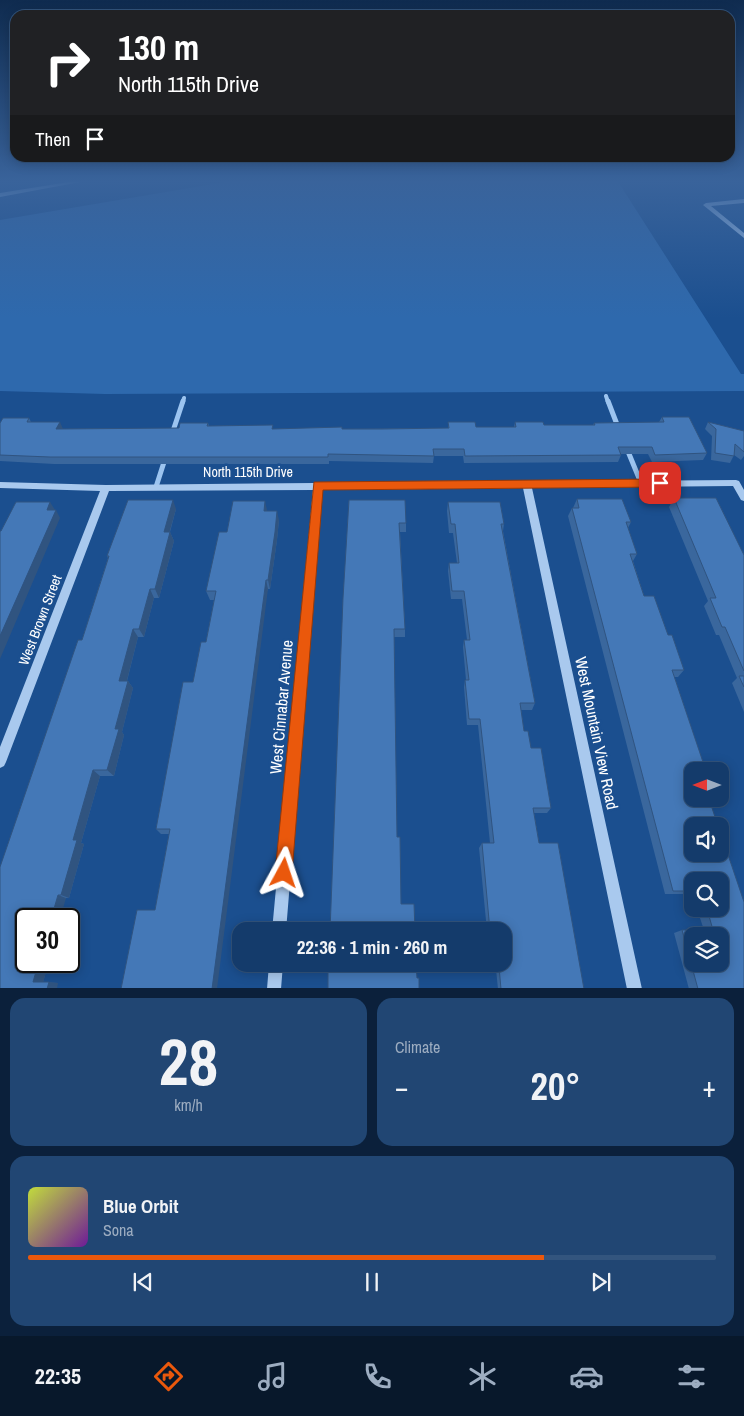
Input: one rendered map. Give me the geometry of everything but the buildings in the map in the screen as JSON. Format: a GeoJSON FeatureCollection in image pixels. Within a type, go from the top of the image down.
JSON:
{"type":"FeatureCollection","features":[{"type":"Feature","properties":{"kind":"street"},"geometry":{"type":"LineString","coordinates":[[732,226],[744,236]]}},
{"type":"Feature","properties":{"kind":"street","name":"North 115th Drive"},"geometry":{"type":"LineString","coordinates":[[0,485],[106,488],[736,483],[744,498]]}},
{"type":"Feature","properties":{"kind":"street","name":"West Mountain View Road"},"geometry":{"type":"LineString","coordinates":[[527,484],[636,988]]}},
{"type":"Feature","properties":{"kind":"street","name":"West Cinnabar Avenue"},"geometry":{"type":"LineString","coordinates":[[280,922],[318,485]]}},
{"type":"Feature","properties":{"kind":"street","name":"West Brown Street"},"geometry":{"type":"LineString","coordinates":[[0,762],[106,488]]}},
{"type":"Feature","properties":{"kind":"street"},"geometry":{"type":"LineString","coordinates":[[274,988],[275,972]]}},
{"type":"Feature","properties":{"kind":"shaded area"},"geometry":{"type":"Polygon","coordinates":[[[0,226],[646,226],[741,374],[744,374],[744,391],[105,394],[0,391],[0,226]]]}},
{"type":"Feature","properties":{"kind":"waterway"},"geometry":{"type":"LineString","coordinates":[[606,396],[608,402]]}},
{"type":"Feature","properties":{"kind":"waterway"},"geometry":{"type":"LineString","coordinates":[[183,402],[184,398]]}},
{"type":"Feature","properties":{"kind":"waterway"},"geometry":{"type":"LineString","coordinates":[[172,434],[183,401]]}},
{"type":"Feature","properties":{"kind":"waterway"},"geometry":{"type":"LineString","coordinates":[[608,401],[618,427]]}},
{"type":"Feature","properties":{"kind":"waterway"},"geometry":{"type":"LineString","coordinates":[[627,449],[641,483]]}},
{"type":"Feature","properties":{"kind":"waterway"},"geometry":{"type":"LineString","coordinates":[[156,487],[165,459]]}},
{"type":"Feature","properties":{"kind":"route"},"geometry":{"type":"LineString","coordinates":[[284,873],[318,485],[412,486],[660,483]]}}]}
